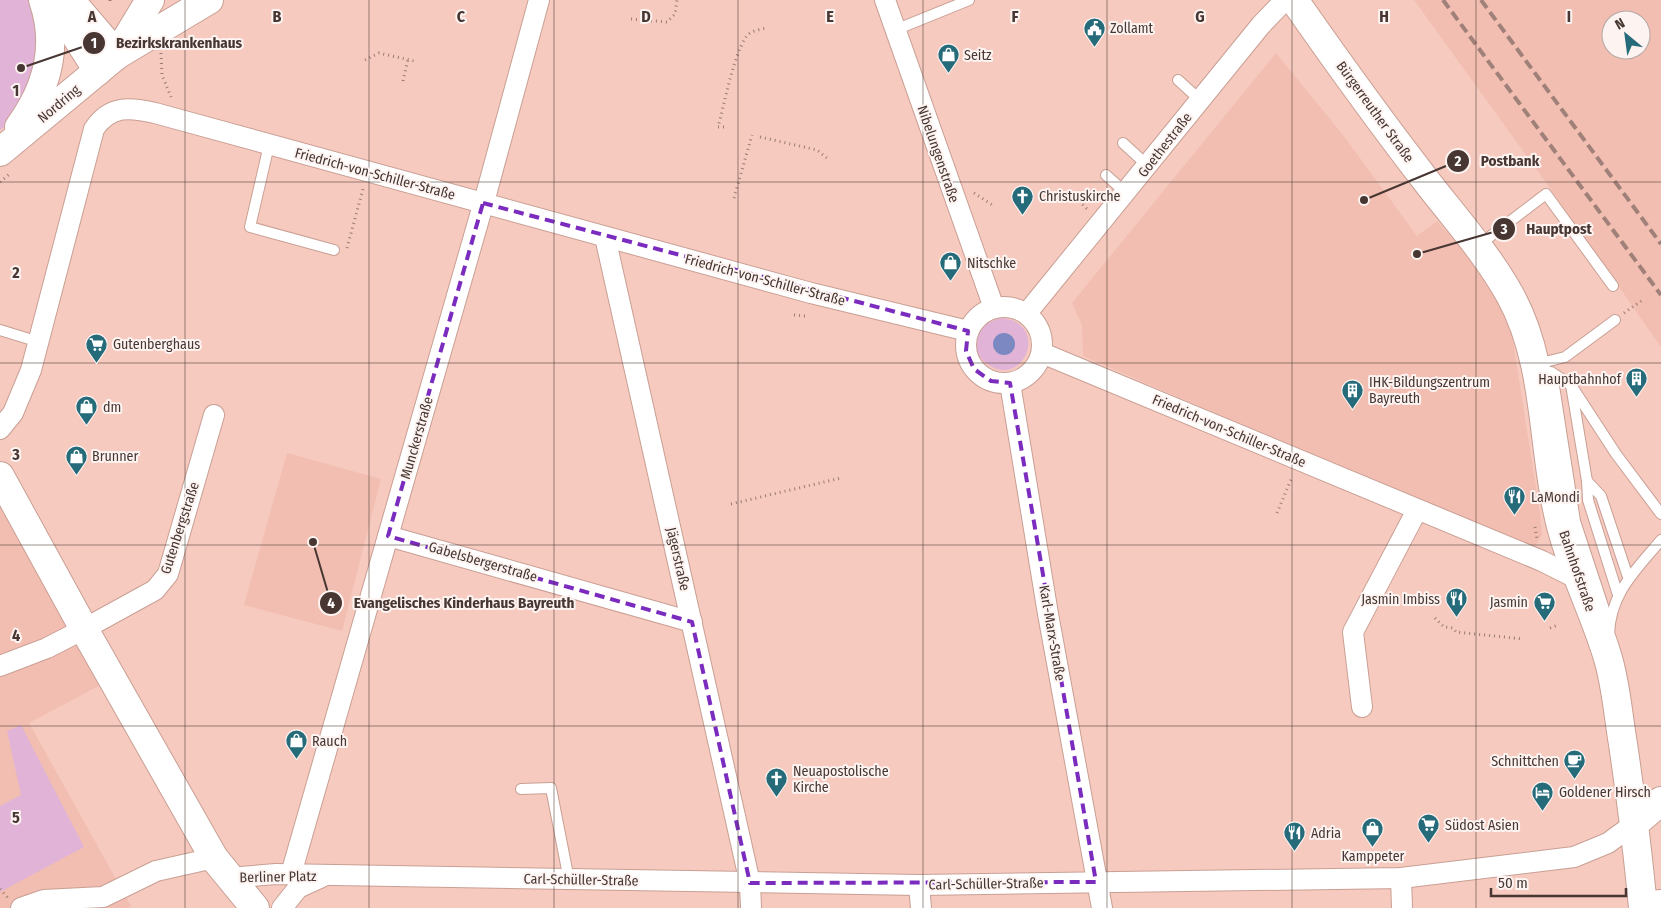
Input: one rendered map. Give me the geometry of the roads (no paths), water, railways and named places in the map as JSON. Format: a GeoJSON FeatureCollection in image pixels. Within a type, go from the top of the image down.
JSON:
{"type":"FeatureCollection","features":[{"type":"Feature","properties":{"kind":"street"},"geometry":{"type":"LineString","coordinates":[[2,151],[33,108],[47,73],[51,55],[51,34],[43,0]]}},
{"type":"Feature","properties":{"kind":"street"},"geometry":{"type":"LineString","coordinates":[[53,0],[108,63]]}},
{"type":"Feature","properties":{"kind":"street"},"geometry":{"type":"LineString","coordinates":[[70,0],[108,63]]}},
{"type":"Feature","properties":{"kind":"street"},"geometry":{"type":"LineString","coordinates":[[108,63],[150,0]]}},
{"type":"Feature","properties":{"kind":"street"},"geometry":{"type":"LineString","coordinates":[[108,63],[209,0]]}},
{"type":"Feature","properties":{"kind":"street","name":"Munckerstraße"},"geometry":{"type":"LineString","coordinates":[[291,874],[483,203],[539,0]]}},
{"type":"Feature","properties":{"kind":"street","name":"Nibelungenstraße"},"geometry":{"type":"LineString","coordinates":[[885,0],[994,308]]}},
{"type":"Feature","properties":{"kind":"street","name":"Goethestraße"},"geometry":{"type":"LineString","coordinates":[[1027,314],[1281,2]]}},
{"type":"Feature","properties":{"kind":"street","name":"Bürgerreuther Straße"},"geometry":{"type":"LineString","coordinates":[[1281,2],[1388,132],[1478,246]]}},
{"type":"Feature","properties":{"kind":"street","name":"Nordring"},"geometry":{"type":"LineString","coordinates":[[2,151],[108,63]]}},
{"type":"Feature","properties":{"kind":"street","name":"Friedrich-von-Schiller-Straße"},"geometry":{"type":"LineString","coordinates":[[0,429],[13,413],[31,370],[95,128],[109,113],[118,109],[128,108],[192,124],[811,293],[968,331]]}},
{"type":"Feature","properties":{"kind":"street","name":"Jägerstraße"},"geometry":{"type":"LineString","coordinates":[[605,237],[750,882],[750,908]]}},
{"type":"Feature","properties":{"kind":"street","name":"Bahnhofstraße"},"geometry":{"type":"LineString","coordinates":[[1478,246],[1509,294],[1544,369],[1561,484],[1565,543],[1578,579],[1608,643],[1634,824],[1649,903]]}},
{"type":"Feature","properties":{"kind":"street"},"geometry":{"type":"LineString","coordinates":[[1008,306],[1027,314],[1040,329],[1042,339],[1042,353],[1036,367],[1029,374],[1010,383],[991,381],[974,369],[966,351],[968,331],[980,315],[994,308],[1008,306]]}},
{"type":"Feature","properties":{"kind":"street","name":"Friedrich-von-Schiller-Straße"},"geometry":{"type":"LineString","coordinates":[[1042,353],[1552,566],[1578,579]]}},
{"type":"Feature","properties":{"kind":"street","name":"Karl-Marx-Straße"},"geometry":{"type":"LineString","coordinates":[[1010,383],[1048,614],[1102,908]]}},
{"type":"Feature","properties":{"kind":"street","name":"Gutenbergstraße"},"geometry":{"type":"LineString","coordinates":[[0,666],[47,648],[84,629],[154,590],[168,574],[214,415]]}},
{"type":"Feature","properties":{"kind":"street"},"geometry":{"type":"LineString","coordinates":[[0,476],[84,629],[221,868],[156,871],[103,897],[44,900],[21,908]]}},
{"type":"Feature","properties":{"kind":"street"},"geometry":{"type":"LineString","coordinates":[[1362,707],[1353,632],[1417,510]]}},
{"type":"Feature","properties":{"kind":"street","name":"Gabelsbergerstraße"},"geometry":{"type":"LineString","coordinates":[[388,536],[692,622]]}},
{"type":"Feature","properties":{"kind":"street"},"geometry":{"type":"LineString","coordinates":[[1634,824],[1661,802]]}},
{"type":"Feature","properties":{"kind":"street","name":"Carl-Schüller-Straße"},"geometry":{"type":"LineString","coordinates":[[329,876],[919,885],[1400,878],[1574,857],[1608,843],[1634,824]]}},
{"type":"Feature","properties":{"kind":"street","name":"Berliner Platz"},"geometry":{"type":"LineString","coordinates":[[221,868],[329,876]]}},
{"type":"Feature","properties":{"kind":"street","name":"Berliner Platz"},"geometry":{"type":"LineString","coordinates":[[221,868],[255,908]]}},
{"type":"Feature","properties":{"kind":"street","name":"Berliner Platz"},"geometry":{"type":"LineString","coordinates":[[282,908],[298,888],[316,878],[329,876]]}},
{"type":"Feature","properties":{"kind":"street"},"geometry":{"type":"LineString","coordinates":[[1400,878],[1402,908]]}},
{"type":"Feature","properties":{"kind":"street"},"geometry":{"type":"LineString","coordinates":[[919,885],[921,908]]}},
{"type":"Feature","properties":{"kind":"lane"},"geometry":{"type":"LineString","coordinates":[[895,30],[969,0]]}},
{"type":"Feature","properties":{"kind":"lane"},"geometry":{"type":"LineString","coordinates":[[1178,80],[1200,100]]}},
{"type":"Feature","properties":{"kind":"lane"},"geometry":{"type":"LineString","coordinates":[[1123,143],[1148,166]]}},
{"type":"Feature","properties":{"kind":"lane"},"geometry":{"type":"LineString","coordinates":[[269,145],[250,227],[334,250]]}},
{"type":"Feature","properties":{"kind":"lane"},"geometry":{"type":"LineString","coordinates":[[1106,175],[1126,193]]}},
{"type":"Feature","properties":{"kind":"lane"},"geometry":{"type":"LineString","coordinates":[[1478,246],[1546,194],[1613,286]]}},
{"type":"Feature","properties":{"kind":"lane"},"geometry":{"type":"LineString","coordinates":[[1616,320],[1544,369],[1571,385],[1616,454],[1661,514]]}},
{"type":"Feature","properties":{"kind":"lane"},"geometry":{"type":"LineString","coordinates":[[0,330],[39,342]]}},
{"type":"Feature","properties":{"kind":"lane"},"geometry":{"type":"LineString","coordinates":[[1571,385],[1588,481],[1588,500],[1618,595]]}},
{"type":"Feature","properties":{"kind":"lane"},"geometry":{"type":"LineString","coordinates":[[1588,481],[1561,484],[1599,589],[1608,643]]}},
{"type":"Feature","properties":{"kind":"lane"},"geometry":{"type":"LineString","coordinates":[[1588,481],[1601,496],[1628,577]]}},
{"type":"Feature","properties":{"kind":"lane"},"geometry":{"type":"LineString","coordinates":[[1608,643],[1618,595],[1628,577],[1661,540]]}},
{"type":"Feature","properties":{"kind":"lane"},"geometry":{"type":"LineString","coordinates":[[521,789],[551,788],[569,880]]}},
{"type":"Feature","properties":{"kind":"water"},"geometry":{"type":"Polygon","coordinates":[[[1004,333],[1012,336],[1015,344],[1012,352],[1004,355],[996,352],[993,344],[996,336],[1004,333]]]}},
{"type":"Feature","properties":{"kind":"railway"},"geometry":{"type":"LineString","coordinates":[[1443,0],[1661,295]]}},
{"type":"Feature","properties":{"kind":"railway"},"geometry":{"type":"LineString","coordinates":[[1481,0],[1661,244]]}},
{"type":"Feature","properties":{"kind":"place","name":"Zollamt"},"geometry":{"type":"Point","coordinates":[1094,47]}},
{"type":"Feature","properties":{"kind":"place","name":"Bezirkskrankenhaus"},"geometry":{"type":"Point","coordinates":[21,68]}},
{"type":"Feature","properties":{"kind":"place","name":"Seitz"},"geometry":{"type":"Point","coordinates":[948,74]}},
{"type":"Feature","properties":{"kind":"place","name":"Postbank"},"geometry":{"type":"Point","coordinates":[1364,200]}},
{"type":"Feature","properties":{"kind":"place","name":"Christuskirche"},"geometry":{"type":"Point","coordinates":[1023,215]}},
{"type":"Feature","properties":{"kind":"place","name":"Hauptpost"},"geometry":{"type":"Point","coordinates":[1417,254]}},
{"type":"Feature","properties":{"kind":"place","name":"Nitschke"},"geometry":{"type":"Point","coordinates":[951,282]}},
{"type":"Feature","properties":{"kind":"place","name":"Gutenberghaus"},"geometry":{"type":"Point","coordinates":[97,363]}},
{"type":"Feature","properties":{"kind":"place","name":"Hauptbahnhof"},"geometry":{"type":"Point","coordinates":[1637,398]}},
{"type":"Feature","properties":{"kind":"place","name":"IHK-Bildungszentrum Bayreuth"},"geometry":{"type":"Point","coordinates":[1353,409]}},
{"type":"Feature","properties":{"kind":"place","name":"dm"},"geometry":{"type":"Point","coordinates":[87,426]}},
{"type":"Feature","properties":{"kind":"place","name":"Brunner"},"geometry":{"type":"Point","coordinates":[76,475]}},
{"type":"Feature","properties":{"kind":"place","name":"LaMondi"},"geometry":{"type":"Point","coordinates":[1515,516]}},
{"type":"Feature","properties":{"kind":"place","name":"Evangelisches Kinderhaus Bayreuth"},"geometry":{"type":"Point","coordinates":[313,542]}},
{"type":"Feature","properties":{"kind":"place","name":"Jasmin Imbiss"},"geometry":{"type":"Point","coordinates":[1456,618]}},
{"type":"Feature","properties":{"kind":"place","name":"Jasmin"},"geometry":{"type":"Point","coordinates":[1544,621]}},
{"type":"Feature","properties":{"kind":"place","name":"Rauch"},"geometry":{"type":"Point","coordinates":[296,760]}},
{"type":"Feature","properties":{"kind":"place","name":"Schnittchen"},"geometry":{"type":"Point","coordinates":[1575,780]}},
{"type":"Feature","properties":{"kind":"place","name":"Neuapostolische Kirche"},"geometry":{"type":"Point","coordinates":[777,798]}},
{"type":"Feature","properties":{"kind":"place","name":"Goldener Hirsch"},"geometry":{"type":"Point","coordinates":[1543,811]}},
{"type":"Feature","properties":{"kind":"place","name":"Südost Asien"},"geometry":{"type":"Point","coordinates":[1429,844]}},
{"type":"Feature","properties":{"kind":"place","name":"Kamppeter"},"geometry":{"type":"Point","coordinates":[1373,847]}},
{"type":"Feature","properties":{"kind":"place","name":"Adria"},"geometry":{"type":"Point","coordinates":[1295,852]}}]}
